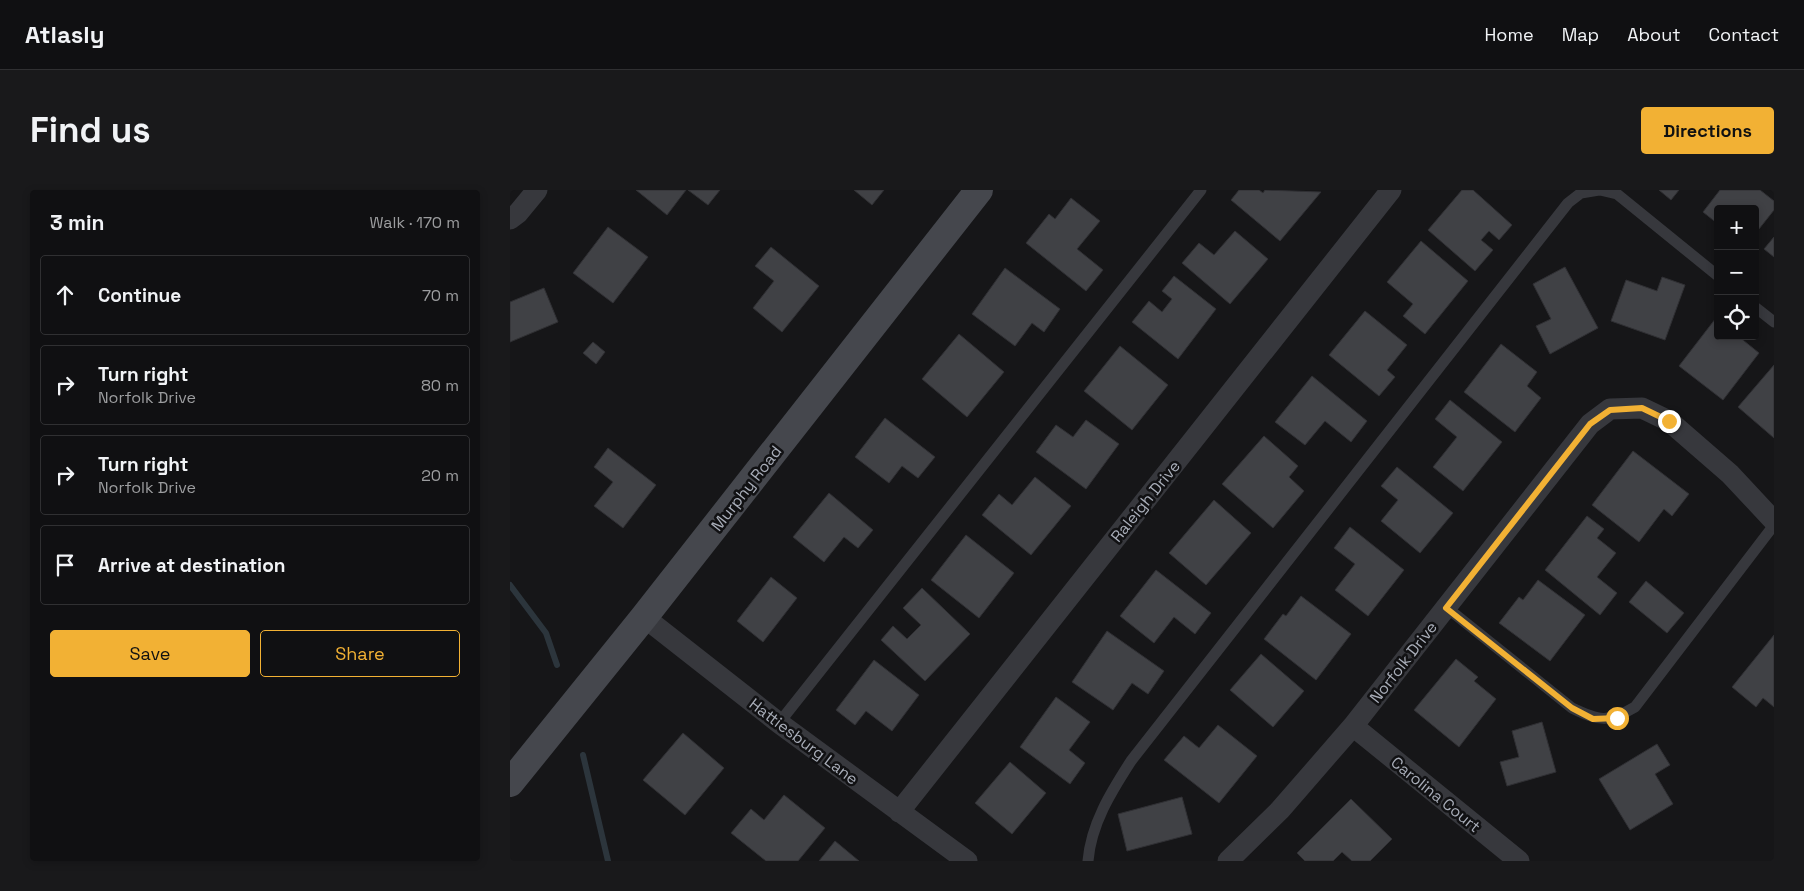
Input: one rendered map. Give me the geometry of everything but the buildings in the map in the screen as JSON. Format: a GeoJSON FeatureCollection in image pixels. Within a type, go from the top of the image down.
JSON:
{"type":"FeatureCollection","features":[{"type":"Feature","properties":{"kind":"main road","name":"Murphy Road"},"geometry":{"type":"LineString","coordinates":[[510,783],[644,617],[979,190]]}},
{"type":"Feature","properties":{"kind":"street"},"geometry":{"type":"LineString","coordinates":[[510,218],[518,213],[537,190]]}},
{"type":"Feature","properties":{"kind":"street","name":"Raleigh Drive"},"geometry":{"type":"LineString","coordinates":[[899,812],[1391,190]]}},
{"type":"Feature","properties":{"kind":"street","name":"Norfolk Drive"},"geometry":{"type":"LineString","coordinates":[[1228,861],[1280,810],[1353,726],[1590,424],[1610,410],[1642,408],[1669,421],[1730,474],[1774,523]]}},
{"type":"Feature","properties":{"kind":"street","name":"Hattiesburg Lane"},"geometry":{"type":"LineString","coordinates":[[644,617],[779,722],[967,861]]}},
{"type":"Feature","properties":{"kind":"street","name":"Carolina Court"},"geometry":{"type":"LineString","coordinates":[[1353,726],[1519,861]]}},
{"type":"Feature","properties":{"kind":"lane"},"geometry":{"type":"LineString","coordinates":[[779,722],[1201,190]]}},
{"type":"Feature","properties":{"kind":"lane"},"geometry":{"type":"LineString","coordinates":[[1088,861],[1095,828],[1111,793],[1130,761],[1568,203],[1581,193],[1600,190],[1617,194],[1714,273]]}},
{"type":"Feature","properties":{"kind":"lane"},"geometry":{"type":"LineString","coordinates":[[1759,309],[1774,322]]}},
{"type":"Feature","properties":{"kind":"lane"},"geometry":{"type":"LineString","coordinates":[[1446,608],[1572,708],[1593,719],[1617,718],[1635,707],[1774,523]]}},
{"type":"Feature","properties":{"kind":"waterway"},"geometry":{"type":"LineString","coordinates":[[510,585],[546,633],[557,665]]}},
{"type":"Feature","properties":{"kind":"waterway"},"geometry":{"type":"LineString","coordinates":[[583,755],[608,861]]}},
{"type":"Feature","properties":{"kind":"route"},"geometry":{"type":"LineString","coordinates":[[1617,718],[1593,719],[1572,708],[1446,608],[1590,424],[1610,410],[1642,408],[1669,421]]}}]}
